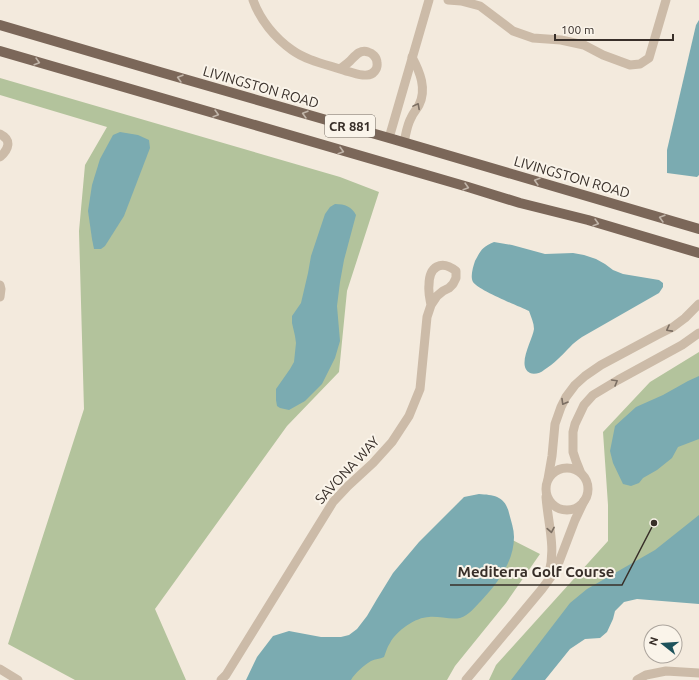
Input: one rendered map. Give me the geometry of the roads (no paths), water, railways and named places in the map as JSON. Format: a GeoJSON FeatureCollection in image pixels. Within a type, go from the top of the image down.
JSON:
{"type":"FeatureCollection","features":[{"type":"Feature","properties":{"kind":"main road","name":"LIVINGSTON ROAD"},"geometry":{"type":"LineString","coordinates":[[0,25],[699,229]]}},
{"type":"Feature","properties":{"kind":"main road","name":"CR 881"},"geometry":{"type":"LineString","coordinates":[[0,51],[468,188],[588,220],[699,253]]}},
{"type":"Feature","properties":{"kind":"street"},"geometry":{"type":"LineString","coordinates":[[253,0],[264,23],[280,41],[293,51],[312,60],[340,69]]}},
{"type":"Feature","properties":{"kind":"street"},"geometry":{"type":"LineString","coordinates":[[448,0],[461,1],[480,6],[513,30],[533,38],[561,40],[584,45],[630,64],[640,64],[649,58],[666,0]]}},
{"type":"Feature","properties":{"kind":"street"},"geometry":{"type":"LineString","coordinates":[[389,138],[430,1]]}},
{"type":"Feature","properties":{"kind":"street"},"geometry":{"type":"LineString","coordinates":[[404,142],[411,116],[419,106],[422,93],[421,76],[412,57]]}},
{"type":"Feature","properties":{"kind":"street"},"geometry":{"type":"LineString","coordinates":[[0,134],[4,136],[8,144],[8,148],[0,157]]}},
{"type":"Feature","properties":{"kind":"street"},"geometry":{"type":"LineString","coordinates":[[0,285],[0,297]]}},
{"type":"Feature","properties":{"kind":"street"},"geometry":{"type":"LineString","coordinates":[[547,582],[553,552],[547,509],[546,485],[552,456],[555,424],[561,407],[575,385],[585,376],[601,365],[673,327],[685,318],[699,304]]}},
{"type":"Feature","properties":{"kind":"street","name":"SAVONA WAY"},"geometry":{"type":"LineString","coordinates":[[221,680],[226,675],[333,502],[392,442],[409,416],[420,389],[427,317],[431,305]]}},
{"type":"Feature","properties":{"kind":"street"},"geometry":{"type":"LineString","coordinates":[[580,472],[573,452],[573,442],[575,424],[584,405],[593,395],[682,345],[699,333]]}},
{"type":"Feature","properties":{"kind":"street"},"geometry":{"type":"LineString","coordinates":[[466,680],[553,574],[587,495],[588,482],[585,476],[575,468],[568,467],[556,470],[548,479]]}},
{"type":"Feature","properties":{"kind":"street"},"geometry":{"type":"LineString","coordinates":[[546,491],[552,504],[565,510],[573,509],[584,501]]}},
{"type":"Feature","properties":{"kind":"street"},"geometry":{"type":"LineString","coordinates":[[0,668],[18,680]]}},
{"type":"Feature","properties":{"kind":"street"},"geometry":{"type":"LineString","coordinates":[[637,680],[646,675],[666,671],[699,673]]}},
{"type":"Feature","properties":{"kind":"water"},"geometry":{"type":"Polygon","coordinates":[[[699,20],[699,175],[697,177],[667,173],[667,150],[696,25],[699,20]]]}},
{"type":"Feature","properties":{"kind":"water"},"geometry":{"type":"Polygon","coordinates":[[[120,132],[138,135],[149,140],[150,148],[124,216],[105,246],[101,249],[94,249],[88,211],[92,185],[100,159],[113,135],[120,132]]]}},
{"type":"Feature","properties":{"kind":"water"},"geometry":{"type":"Polygon","coordinates":[[[335,204],[348,206],[356,215],[344,260],[340,282],[337,306],[340,341],[335,358],[322,384],[305,401],[289,410],[280,408],[277,406],[276,389],[294,362],[296,343],[292,316],[301,303],[311,256],[325,214],[330,207],[335,204]]]}},
{"type":"Feature","properties":{"kind":"water"},"geometry":{"type":"Polygon","coordinates":[[[494,242],[512,245],[545,254],[573,253],[584,255],[596,259],[613,270],[623,274],[659,280],[663,283],[663,287],[659,293],[582,337],[543,371],[532,374],[526,370],[525,365],[526,352],[534,329],[529,311],[482,289],[472,280],[473,266],[479,254],[484,247],[494,242]]]}},
{"type":"Feature","properties":{"kind":"water"},"geometry":{"type":"Polygon","coordinates":[[[699,376],[699,439],[678,447],[672,458],[657,470],[643,478],[639,483],[631,486],[623,484],[613,463],[610,451],[615,426],[636,407],[699,376]]]}},
{"type":"Feature","properties":{"kind":"water"},"geometry":{"type":"Polygon","coordinates":[[[479,494],[494,496],[505,503],[513,528],[514,537],[511,555],[504,572],[487,594],[469,613],[463,617],[453,619],[429,617],[418,619],[393,638],[384,657],[368,663],[357,672],[351,680],[246,680],[257,657],[273,636],[289,631],[321,637],[341,637],[349,635],[357,629],[367,616],[393,573],[419,542],[464,497],[479,494]]]}},
{"type":"Feature","properties":{"kind":"water"},"geometry":{"type":"Polygon","coordinates":[[[699,515],[699,604],[637,599],[624,602],[615,611],[607,632],[600,638],[585,639],[570,649],[545,680],[511,680],[570,603],[587,589],[655,550],[699,515]]]}},
{"type":"Feature","properties":{"kind":"place","name":"Mediterra Golf Course"},"geometry":{"type":"Point","coordinates":[654,523]}}]}
